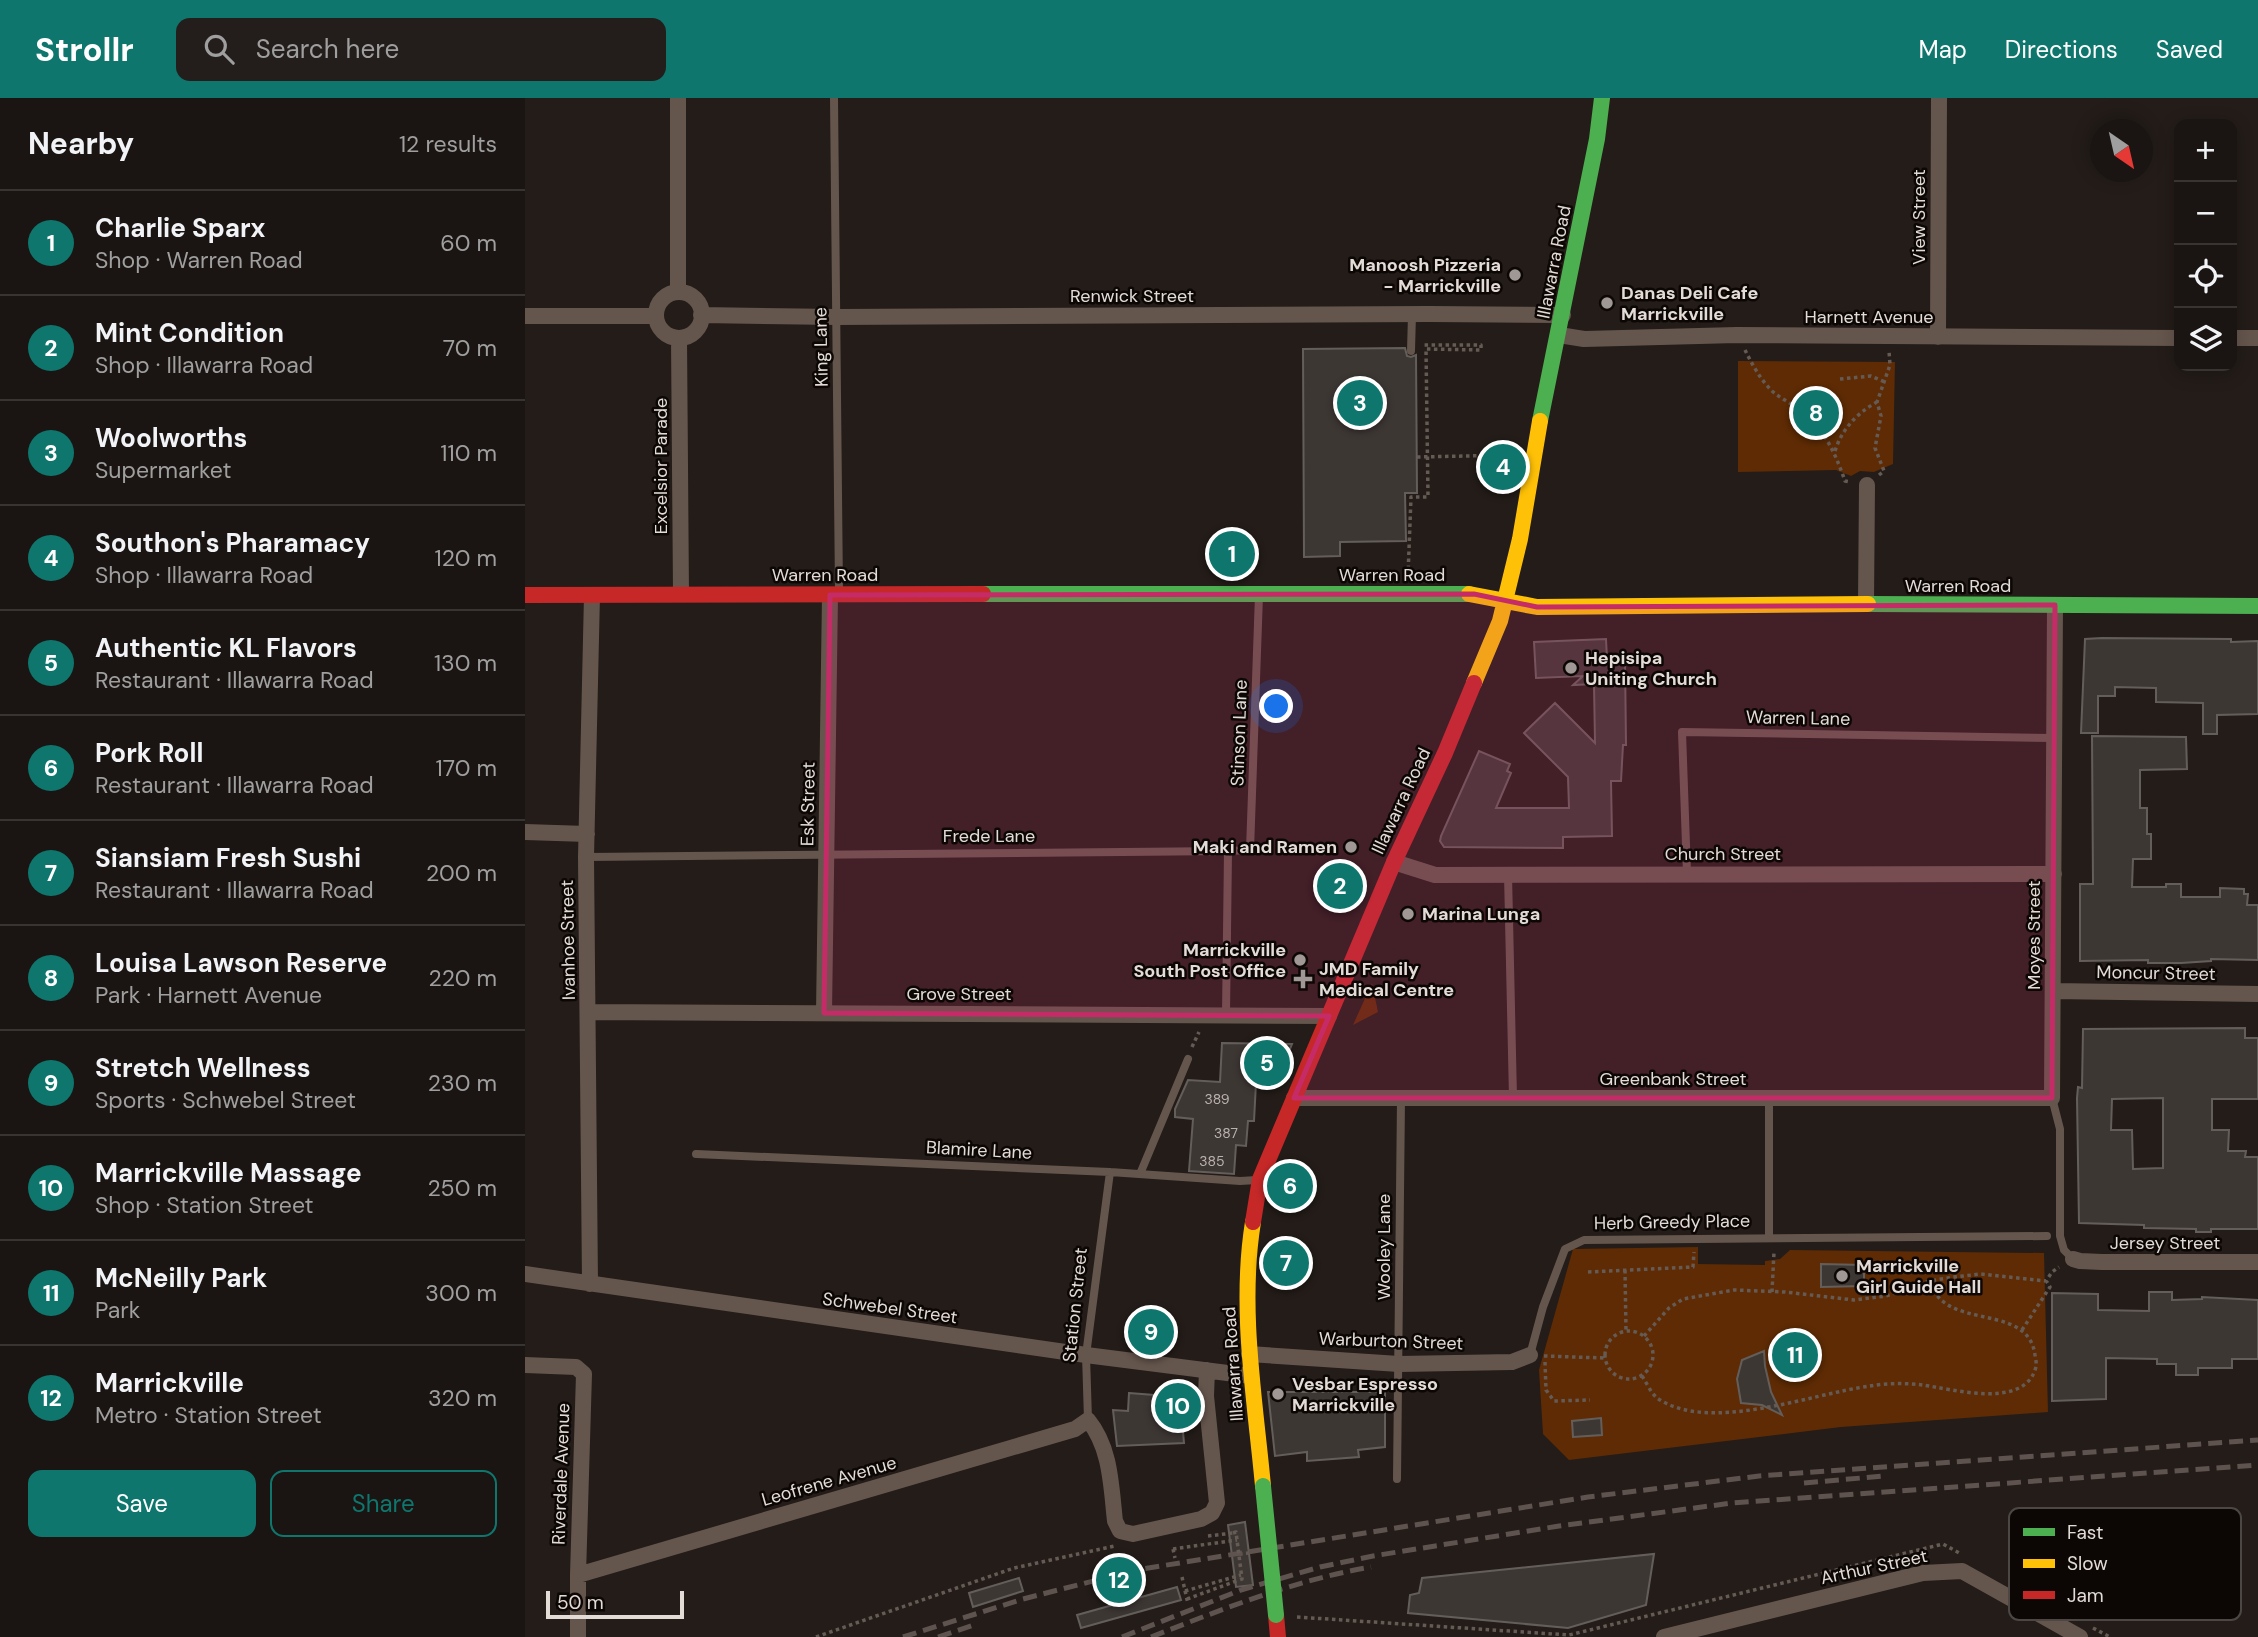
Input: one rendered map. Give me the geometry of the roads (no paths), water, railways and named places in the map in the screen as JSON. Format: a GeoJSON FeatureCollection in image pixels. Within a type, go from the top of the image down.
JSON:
{"type":"FeatureCollection","features":[{"type":"Feature","properties":{"kind":"street"},"geometry":{"type":"LineString","coordinates":[[678,98],[678,292]]}},
{"type":"Feature","properties":{"kind":"street","name":"Illawarra Road"},"geometry":{"type":"LineString","coordinates":[[1278,1637],[1284,1616],[1263,1486],[1249,1354],[1248,1254],[1260,1179],[1394,862],[1445,752],[1500,621],[1520,539],[1540,423],[1597,139],[1602,98]]}},
{"type":"Feature","properties":{"kind":"street","name":"View Street"},"geometry":{"type":"LineString","coordinates":[[1938,337],[1940,98]]}},
{"type":"Feature","properties":{"kind":"street"},"geometry":{"type":"LineString","coordinates":[[678,292],[692,296],[701,315],[697,328],[679,338],[666,334],[657,323],[656,316],[660,302],[678,292]]}},
{"type":"Feature","properties":{"kind":"street","name":"Renwick Street"},"geometry":{"type":"LineString","coordinates":[[701,315],[1563,315]]}},
{"type":"Feature","properties":{"kind":"street"},"geometry":{"type":"LineString","coordinates":[[525,316],[656,316]]}},
{"type":"Feature","properties":{"kind":"street","name":"Harnett Avenue"},"geometry":{"type":"LineString","coordinates":[[1559,335],[1584,339],[1737,335],[2174,338]]}},
{"type":"Feature","properties":{"kind":"street","name":"Excelsior Parade"},"geometry":{"type":"LineString","coordinates":[[679,338],[681,594]]}},
{"type":"Feature","properties":{"kind":"street"},"geometry":{"type":"LineString","coordinates":[[2237,338],[2258,338]]}},
{"type":"Feature","properties":{"kind":"street"},"geometry":{"type":"LineString","coordinates":[[1866,604],[1867,485]]}},
{"type":"Feature","properties":{"kind":"street","name":"Warren Road"},"geometry":{"type":"LineString","coordinates":[[525,595],[1407,594],[1483,595],[1537,607],[1866,604],[2258,606]]}},
{"type":"Feature","properties":{"kind":"street","name":"Ivanhoe Street"},"geometry":{"type":"LineString","coordinates":[[590,1284],[586,857],[592,595]]}},
{"type":"Feature","properties":{"kind":"street","name":"Esk Street"},"geometry":{"type":"LineString","coordinates":[[824,1013],[834,595]]}},
{"type":"Feature","properties":{"kind":"street","name":"Moyes Street"},"geometry":{"type":"LineString","coordinates":[[2052,1098],[2055,605]]}},
{"type":"Feature","properties":{"kind":"street"},"geometry":{"type":"LineString","coordinates":[[525,832],[587,834]]}},
{"type":"Feature","properties":{"kind":"street","name":"Church Street"},"geometry":{"type":"LineString","coordinates":[[1394,862],[1435,875],[2054,874]]}},
{"type":"Feature","properties":{"kind":"street","name":"Moncur Street"},"geometry":{"type":"LineString","coordinates":[[2053,991],[2258,994]]}},
{"type":"Feature","properties":{"kind":"street","name":"Grove Street"},"geometry":{"type":"LineString","coordinates":[[589,1012],[1329,1016]]}},
{"type":"Feature","properties":{"kind":"street","name":"Greenbank Street"},"geometry":{"type":"LineString","coordinates":[[1294,1098],[2052,1098]]}},
{"type":"Feature","properties":{"kind":"street","name":"Jersey Street"},"geometry":{"type":"LineString","coordinates":[[2073,1259],[2102,1262],[2258,1262]]}},
{"type":"Feature","properties":{"kind":"street","name":"Schwebel Street"},"geometry":{"type":"LineString","coordinates":[[525,1273],[1086,1355],[1251,1376]]}},
{"type":"Feature","properties":{"kind":"street","name":"Warburton Street"},"geometry":{"type":"LineString","coordinates":[[1249,1354],[1399,1364],[1512,1362],[1537,1356]]}},
{"type":"Feature","properties":{"kind":"street","name":"Riverdale Avenue"},"geometry":{"type":"LineString","coordinates":[[525,1365],[576,1367],[584,1374],[577,1575],[578,1637]]}},
{"type":"Feature","properties":{"kind":"street","name":"Station Street"},"geometry":{"type":"LineString","coordinates":[[1088,1420],[1099,1433],[1105,1448],[1117,1527],[1124,1534],[1207,1517],[1216,1508],[1217,1499],[1206,1396],[1207,1370]]}},
{"type":"Feature","properties":{"kind":"street","name":"Leofrene Avenue"},"geometry":{"type":"LineString","coordinates":[[577,1575],[1075,1429],[1088,1420]]}},
{"type":"Feature","properties":{"kind":"street","name":"Arthur Street"},"geometry":{"type":"LineString","coordinates":[[1664,1637],[1923,1573],[1962,1571],[2009,1594]]}},
{"type":"Feature","properties":{"kind":"street","name":"Arthur Street"},"geometry":{"type":"LineString","coordinates":[[2062,1620],[2083,1630]]}},
{"type":"Feature","properties":{"kind":"lane","name":"King Lane"},"geometry":{"type":"LineString","coordinates":[[834,98],[837,317],[834,595]]}},
{"type":"Feature","properties":{"kind":"lane"},"geometry":{"type":"LineString","coordinates":[[1411,351],[1417,314]]}},
{"type":"Feature","properties":{"kind":"lane","name":"Stinson Lane"},"geometry":{"type":"LineString","coordinates":[[1229,851],[1251,850],[1259,594]]}},
{"type":"Feature","properties":{"kind":"lane","name":"Warren Lane"},"geometry":{"type":"LineString","coordinates":[[1687,873],[1682,732],[2054,737]]}},
{"type":"Feature","properties":{"kind":"lane"},"geometry":{"type":"LineString","coordinates":[[1226,1015],[1229,851]]}},
{"type":"Feature","properties":{"kind":"lane","name":"Frede Lane"},"geometry":{"type":"LineString","coordinates":[[586,857],[1229,851]]}},
{"type":"Feature","properties":{"kind":"lane"},"geometry":{"type":"LineString","coordinates":[[1508,874],[1514,1098]]}},
{"type":"Feature","properties":{"kind":"lane"},"geometry":{"type":"LineString","coordinates":[[1140,1174],[1188,1059]]}},
{"type":"Feature","properties":{"kind":"lane","name":"Wooley Lane"},"geometry":{"type":"LineString","coordinates":[[1397,1479],[1401,1098]]}},
{"type":"Feature","properties":{"kind":"lane","name":"Herb Greedy Place"},"geometry":{"type":"LineString","coordinates":[[1769,1098],[1772,1236]]}},
{"type":"Feature","properties":{"kind":"lane","name":"Moyes Street"},"geometry":{"type":"LineString","coordinates":[[2052,1098],[2060,1129],[2060,1236],[2064,1250],[2073,1259]]}},
{"type":"Feature","properties":{"kind":"lane","name":"Blamire Lane"},"geometry":{"type":"LineString","coordinates":[[696,1154],[1110,1172],[1240,1181],[1260,1179]]}},
{"type":"Feature","properties":{"kind":"lane","name":"Station Street"},"geometry":{"type":"LineString","coordinates":[[1088,1420],[1086,1355],[1110,1172]]}},
{"type":"Feature","properties":{"kind":"lane","name":"Herb Greedy Place"},"geometry":{"type":"LineString","coordinates":[[1537,1356],[1543,1307],[1566,1249],[1584,1240],[1772,1236],[2047,1236]]}},
{"type":"Feature","properties":{"kind":"railway"},"geometry":{"type":"LineString","coordinates":[[903,1637],[1023,1599],[1136,1570],[1588,1497],[1759,1476],[2258,1440]]}},
{"type":"Feature","properties":{"kind":"railway"},"geometry":{"type":"LineString","coordinates":[[1122,1637],[1241,1590],[1320,1567],[1559,1526],[1732,1503],[2258,1465]]}},
{"type":"Feature","properties":{"kind":"railway"},"geometry":{"type":"LineString","coordinates":[[1804,1483],[1884,1476]]}},
{"type":"Feature","properties":{"kind":"railway"},"geometry":{"type":"LineString","coordinates":[[1151,1637],[1287,1587],[1371,1567]]}},
{"type":"Feature","properties":{"kind":"railway"},"geometry":{"type":"LineString","coordinates":[[938,1637],[977,1624]]}},
{"type":"Feature","properties":{"kind":"place","name":"Manoosh Pizzeria - Marrickville"},"geometry":{"type":"Point","coordinates":[1515,275]}},
{"type":"Feature","properties":{"kind":"place","name":"Danas Deli Cafe Marrickville"},"geometry":{"type":"Point","coordinates":[1607,303]}},
{"type":"Feature","properties":{"kind":"place","name":"Woolworths"},"geometry":{"type":"Point","coordinates":[1360,403]}},
{"type":"Feature","properties":{"kind":"place","name":"Louisa Lawson Reserve"},"geometry":{"type":"Point","coordinates":[1816,413]}},
{"type":"Feature","properties":{"kind":"place","name":"Southon's Pharamacy"},"geometry":{"type":"Point","coordinates":[1503,467]}},
{"type":"Feature","properties":{"kind":"place","name":"Charlie Sparx"},"geometry":{"type":"Point","coordinates":[1232,554]}},
{"type":"Feature","properties":{"kind":"place","name":"Hepisipa Uniting Church"},"geometry":{"type":"Point","coordinates":[1571,668]}},
{"type":"Feature","properties":{"kind":"place","name":"Maki and Ramen"},"geometry":{"type":"Point","coordinates":[1351,847]}},
{"type":"Feature","properties":{"kind":"place","name":"Mint Condition"},"geometry":{"type":"Point","coordinates":[1340,886]}},
{"type":"Feature","properties":{"kind":"place","name":"Marina Lunga"},"geometry":{"type":"Point","coordinates":[1408,914]}},
{"type":"Feature","properties":{"kind":"place","name":"Marrickville South Post Office"},"geometry":{"type":"Point","coordinates":[1300,960]}},
{"type":"Feature","properties":{"kind":"place","name":"JMD Family Medical Centre"},"geometry":{"type":"Point","coordinates":[1303,979]}},
{"type":"Feature","properties":{"kind":"place","name":"Authentic KL Flavors"},"geometry":{"type":"Point","coordinates":[1267,1063]}},
{"type":"Feature","properties":{"kind":"place","name":"Pork Roll"},"geometry":{"type":"Point","coordinates":[1290,1186]}},
{"type":"Feature","properties":{"kind":"place","name":"Siansiam Fresh Sushi"},"geometry":{"type":"Point","coordinates":[1286,1263]}},
{"type":"Feature","properties":{"kind":"place","name":"Marrickville Girl Guide Hall"},"geometry":{"type":"Point","coordinates":[1842,1276]}},
{"type":"Feature","properties":{"kind":"place","name":"Stretch Wellness"},"geometry":{"type":"Point","coordinates":[1151,1332]}},
{"type":"Feature","properties":{"kind":"place","name":"McNeilly Park"},"geometry":{"type":"Point","coordinates":[1795,1355]}},
{"type":"Feature","properties":{"kind":"place","name":"Vesbar Espresso Marrickville"},"geometry":{"type":"Point","coordinates":[1278,1394]}},
{"type":"Feature","properties":{"kind":"place","name":"Marrickville Massage"},"geometry":{"type":"Point","coordinates":[1178,1406]}},
{"type":"Feature","properties":{"kind":"place","name":"Marrickville"},"geometry":{"type":"Point","coordinates":[1119,1580]}}]}
